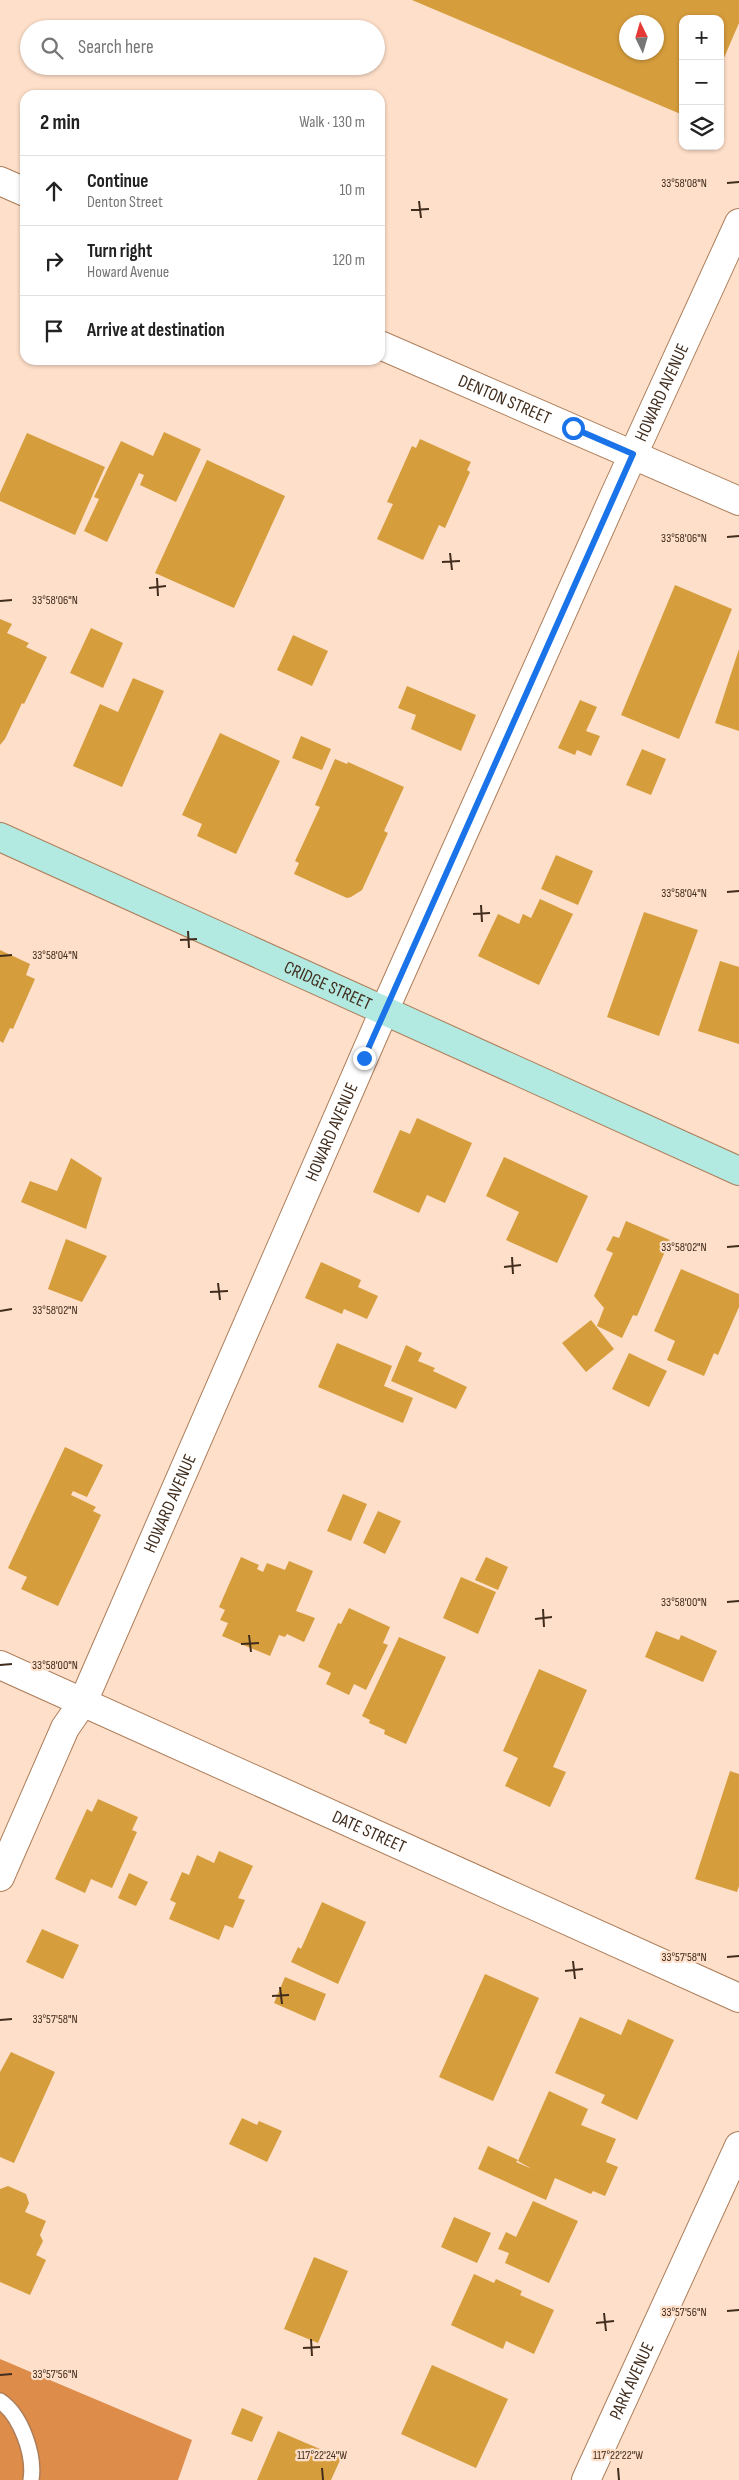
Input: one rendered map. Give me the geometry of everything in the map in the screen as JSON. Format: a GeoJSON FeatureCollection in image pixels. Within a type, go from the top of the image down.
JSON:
{"type":"FeatureCollection","features":[{"type":"Feature","properties":{"kind":"street"},"geometry":{"type":"LineString","coordinates":[[0,181],[20,190]]}},
{"type":"Feature","properties":{"kind":"street","name":"HOWARD AVENUE"},"geometry":{"type":"LineString","coordinates":[[0,1877],[65,1728],[83,1702],[384,1011],[633,454],[739,223]]}},
{"type":"Feature","properties":{"kind":"street","name":"DENTON STREET"},"geometry":{"type":"LineString","coordinates":[[385,347],[739,501]]}},
{"type":"Feature","properties":{"kind":"street","name":"CRIDGE STREET"},"geometry":{"type":"LineString","coordinates":[[0,837],[739,1171]]}},
{"type":"Feature","properties":{"kind":"street","name":"DATE STREET"},"geometry":{"type":"LineString","coordinates":[[0,1666],[739,1998]]}},
{"type":"Feature","properties":{"kind":"street","name":"PARK AVENUE"},"geometry":{"type":"LineString","coordinates":[[586,2480],[739,2146]]}},
{"type":"Feature","properties":{"kind":"lane"},"geometry":{"type":"LineString","coordinates":[[0,2400],[19,2425],[30,2456],[31,2480]]}},
{"type":"Feature","properties":{"kind":"shaded area"},"geometry":{"type":"Polygon","coordinates":[[[0,2359],[192,2440],[178,2480],[0,2480],[0,2359]]]}},
{"type":"Feature","properties":{"kind":"building"},"geometry":{"type":"Polygon","coordinates":[[[412,0],[739,0],[739,23],[724,58],[724,15],[679,15],[679,113],[412,0]]]}},
{"type":"Feature","properties":{"kind":"building"},"geometry":{"type":"Polygon","coordinates":[[[164,432],[201,449],[176,502],[140,485],[144,475],[139,473],[107,542],[84,531],[99,499],[94,497],[121,441],[153,456],[164,432]]]}},
{"type":"Feature","properties":{"kind":"building"},"geometry":{"type":"Polygon","coordinates":[[[27,433],[105,467],[75,535],[0,501],[0,493],[27,433]]]}},
{"type":"Feature","properties":{"kind":"building"},"geometry":{"type":"Polygon","coordinates":[[[420,439],[471,462],[467,470],[470,472],[445,528],[439,525],[423,560],[377,539],[393,504],[387,502],[412,446],[416,448],[420,439]]]}},
{"type":"Feature","properties":{"kind":"building"},"geometry":{"type":"Polygon","coordinates":[[[207,460],[285,496],[234,608],[155,573],[207,460]]]}},
{"type":"Feature","properties":{"kind":"building"},"geometry":{"type":"Polygon","coordinates":[[[675,585],[732,609],[679,739],[621,715],[675,585]]]}},
{"type":"Feature","properties":{"kind":"building"},"geometry":{"type":"Polygon","coordinates":[[[0,619],[12,624],[7,633],[29,643],[26,647],[47,657],[24,704],[22,703],[5,739],[0,745],[0,619]]]}},
{"type":"Feature","properties":{"kind":"building"},"geometry":{"type":"Polygon","coordinates":[[[91,628],[123,643],[103,688],[70,673],[91,628]]]}},
{"type":"Feature","properties":{"kind":"building"},"geometry":{"type":"Polygon","coordinates":[[[293,635],[328,651],[312,686],[277,670],[293,635]]]}},
{"type":"Feature","properties":{"kind":"building"},"geometry":{"type":"Polygon","coordinates":[[[739,649],[739,731],[715,723],[739,649]]]}},
{"type":"Feature","properties":{"kind":"building"},"geometry":{"type":"Polygon","coordinates":[[[133,678],[164,691],[122,787],[73,766],[100,704],[118,712],[133,678]]]}},
{"type":"Feature","properties":{"kind":"building"},"geometry":{"type":"Polygon","coordinates":[[[407,686],[476,715],[461,751],[411,729],[416,715],[398,708],[407,686]]]}},
{"type":"Feature","properties":{"kind":"building"},"geometry":{"type":"Polygon","coordinates":[[[580,700],[597,707],[586,731],[600,736],[591,756],[577,750],[575,755],[558,748],[580,700]]]}},
{"type":"Feature","properties":{"kind":"building"},"geometry":{"type":"Polygon","coordinates":[[[220,733],[280,761],[236,854],[197,836],[202,824],[182,815],[220,733]]]}},
{"type":"Feature","properties":{"kind":"building"},"geometry":{"type":"Polygon","coordinates":[[[301,736],[331,749],[322,770],[292,758],[301,736]]]}},
{"type":"Feature","properties":{"kind":"building"},"geometry":{"type":"Polygon","coordinates":[[[642,749],[666,759],[651,795],[626,785],[642,749]]]}},
{"type":"Feature","properties":{"kind":"building"},"geometry":{"type":"Polygon","coordinates":[[[335,759],[347,764],[348,762],[404,787],[384,831],[388,833],[362,890],[347,898],[294,874],[299,863],[295,861],[320,807],[315,805],[335,759]]]}},
{"type":"Feature","properties":{"kind":"building"},"geometry":{"type":"Polygon","coordinates":[[[556,855],[593,871],[578,905],[541,889],[556,855]]]}},
{"type":"Feature","properties":{"kind":"building"},"geometry":{"type":"Polygon","coordinates":[[[540,899],[573,914],[539,985],[478,956],[498,914],[519,924],[523,914],[531,918],[540,899]]]}},
{"type":"Feature","properties":{"kind":"building"},"geometry":{"type":"Polygon","coordinates":[[[644,912],[698,930],[659,1036],[607,1017],[644,912]]]}},
{"type":"Feature","properties":{"kind":"building"},"geometry":{"type":"Polygon","coordinates":[[[0,950],[30,964],[26,975],[35,979],[13,1029],[10,1028],[3,1043],[0,1041],[0,950]]]}},
{"type":"Feature","properties":{"kind":"building"},"geometry":{"type":"Polygon","coordinates":[[[720,961],[739,967],[739,1044],[698,1031],[720,961]]]}},
{"type":"Feature","properties":{"kind":"building"},"geometry":{"type":"Polygon","coordinates":[[[417,1118],[472,1143],[445,1203],[427,1195],[419,1213],[373,1192],[400,1130],[410,1134],[417,1118]]]}},
{"type":"Feature","properties":{"kind":"building"},"geometry":{"type":"Polygon","coordinates":[[[504,1157],[588,1196],[557,1263],[506,1240],[519,1212],[486,1196],[504,1157]]]}},
{"type":"Feature","properties":{"kind":"building"},"geometry":{"type":"Polygon","coordinates":[[[71,1158],[102,1178],[86,1229],[21,1202],[30,1181],[57,1191],[71,1158]]]}},
{"type":"Feature","properties":{"kind":"building"},"geometry":{"type":"Polygon","coordinates":[[[626,1221],[670,1240],[637,1316],[633,1315],[622,1338],[597,1326],[604,1308],[594,1296],[613,1253],[606,1250],[613,1236],[619,1238],[626,1221]]]}},
{"type":"Feature","properties":{"kind":"building"},"geometry":{"type":"Polygon","coordinates":[[[66,1239],[107,1256],[82,1302],[48,1289],[66,1239]]]}},
{"type":"Feature","properties":{"kind":"building"},"geometry":{"type":"Polygon","coordinates":[[[321,1262],[361,1280],[358,1287],[378,1296],[367,1319],[344,1309],[342,1314],[305,1298],[321,1262]]]}},
{"type":"Feature","properties":{"kind":"building"},"geometry":{"type":"Polygon","coordinates":[[[681,1269],[739,1294],[739,1307],[718,1355],[714,1353],[704,1376],[667,1360],[675,1341],[654,1331],[681,1269]]]}},
{"type":"Feature","properties":{"kind":"building"},"geometry":{"type":"Polygon","coordinates":[[[591,1320],[614,1349],[586,1372],[562,1343],[591,1320]]]}},
{"type":"Feature","properties":{"kind":"building"},"geometry":{"type":"Polygon","coordinates":[[[337,1343],[392,1366],[384,1386],[413,1398],[403,1423],[318,1387],[337,1343]]]}},
{"type":"Feature","properties":{"kind":"building"},"geometry":{"type":"Polygon","coordinates":[[[406,1345],[422,1353],[418,1361],[435,1368],[433,1371],[467,1387],[456,1409],[391,1381],[406,1345]]]}},
{"type":"Feature","properties":{"kind":"building"},"geometry":{"type":"Polygon","coordinates":[[[629,1353],[667,1371],[649,1407],[612,1389],[629,1353]]]}},
{"type":"Feature","properties":{"kind":"building"},"geometry":{"type":"Polygon","coordinates":[[[65,1447],[103,1465],[87,1497],[73,1491],[71,1495],[96,1507],[93,1511],[101,1515],[58,1606],[21,1589],[27,1577],[8,1568],[65,1447]]]}},
{"type":"Feature","properties":{"kind":"building"},"geometry":{"type":"Polygon","coordinates":[[[343,1494],[367,1504],[351,1541],[327,1531],[343,1494]]]}},
{"type":"Feature","properties":{"kind":"building"},"geometry":{"type":"Polygon","coordinates":[[[378,1511],[401,1521],[385,1554],[363,1543],[378,1511]]]}},
{"type":"Feature","properties":{"kind":"building"},"geometry":{"type":"Polygon","coordinates":[[[241,1557],[259,1565],[257,1569],[263,1572],[267,1563],[285,1570],[289,1561],[313,1571],[296,1611],[315,1618],[304,1642],[287,1634],[285,1637],[279,1635],[270,1656],[222,1636],[228,1623],[220,1620],[225,1610],[219,1607],[241,1557]]]}},
{"type":"Feature","properties":{"kind":"building"},"geometry":{"type":"Polygon","coordinates":[[[486,1557],[508,1567],[498,1590],[475,1580],[486,1557]]]}},
{"type":"Feature","properties":{"kind":"building"},"geometry":{"type":"Polygon","coordinates":[[[461,1577],[496,1592],[478,1634],[443,1618],[461,1577]]]}},
{"type":"Feature","properties":{"kind":"building"},"geometry":{"type":"Polygon","coordinates":[[[349,1608],[390,1627],[383,1643],[388,1645],[366,1690],[354,1684],[349,1695],[326,1684],[331,1673],[318,1667],[338,1623],[341,1624],[349,1608]]]}},
{"type":"Feature","properties":{"kind":"building"},"geometry":{"type":"Polygon","coordinates":[[[656,1631],[679,1640],[681,1635],[717,1651],[703,1682],[645,1657],[656,1631]]]}},
{"type":"Feature","properties":{"kind":"building"},"geometry":{"type":"Polygon","coordinates":[[[399,1637],[446,1657],[406,1744],[384,1734],[385,1730],[369,1723],[370,1720],[362,1716],[399,1637]]]}},
{"type":"Feature","properties":{"kind":"building"},"geometry":{"type":"Polygon","coordinates":[[[539,1669],[587,1690],[553,1767],[566,1772],[550,1807],[505,1786],[518,1758],[503,1751],[539,1669]]]}},
{"type":"Feature","properties":{"kind":"building"},"geometry":{"type":"Polygon","coordinates":[[[730,1771],[739,1774],[739,1886],[737,1892],[695,1879],[730,1771]]]}},
{"type":"Feature","properties":{"kind":"building"},"geometry":{"type":"Polygon","coordinates":[[[98,1799],[138,1817],[132,1830],[137,1832],[112,1888],[91,1879],[85,1893],[55,1879],[87,1809],[92,1812],[98,1799]]]}},
{"type":"Feature","properties":{"kind":"building"},"geometry":{"type":"Polygon","coordinates":[[[219,1851],[253,1866],[238,1898],[245,1900],[233,1928],[225,1925],[219,1940],[169,1919],[176,1903],[170,1900],[182,1872],[189,1875],[197,1855],[214,1863],[219,1851]]]}},
{"type":"Feature","properties":{"kind":"building"},"geometry":{"type":"Polygon","coordinates":[[[129,1873],[148,1882],[136,1906],[118,1898],[129,1873]]]}},
{"type":"Feature","properties":{"kind":"building"},"geometry":{"type":"Polygon","coordinates":[[[322,1902],[366,1922],[338,1984],[291,1962],[298,1947],[301,1949],[322,1902]]]}},
{"type":"Feature","properties":{"kind":"building"},"geometry":{"type":"Polygon","coordinates":[[[42,1929],[79,1945],[63,1979],[26,1962],[42,1929]]]}},
{"type":"Feature","properties":{"kind":"building"},"geometry":{"type":"Polygon","coordinates":[[[485,1974],[539,1998],[493,2101],[439,2077],[485,1974]]]}},
{"type":"Feature","properties":{"kind":"building"},"geometry":{"type":"Polygon","coordinates":[[[285,1977],[326,1994],[315,2021],[274,2003],[285,1977]]]}},
{"type":"Feature","properties":{"kind":"building"},"geometry":{"type":"Polygon","coordinates":[[[580,2017],[621,2035],[628,2019],[674,2040],[637,2120],[601,2103],[605,2095],[555,2073],[580,2017]]]}},
{"type":"Feature","properties":{"kind":"building"},"geometry":{"type":"Polygon","coordinates":[[[11,2052],[55,2072],[14,2163],[0,2157],[0,2072],[11,2052]]]}},
{"type":"Feature","properties":{"kind":"building"},"geometry":{"type":"Polygon","coordinates":[[[549,2091],[588,2109],[581,2125],[616,2139],[606,2162],[618,2167],[605,2196],[593,2191],[591,2194],[555,2178],[546,2200],[478,2169],[488,2146],[532,2169],[518,2161],[549,2091]]]}},
{"type":"Feature","properties":{"kind":"building"},"geometry":{"type":"Polygon","coordinates":[[[242,2118],[257,2125],[259,2121],[282,2131],[267,2162],[229,2144],[242,2118]]]}},
{"type":"Feature","properties":{"kind":"building"},"geometry":{"type":"Polygon","coordinates":[[[8,2186],[26,2194],[29,2203],[25,2212],[46,2221],[40,2235],[43,2241],[36,2255],[46,2260],[30,2295],[0,2282],[0,2189],[8,2186]]]}},
{"type":"Feature","properties":{"kind":"building"},"geometry":{"type":"Polygon","coordinates":[[[533,2201],[578,2221],[549,2283],[505,2263],[509,2253],[498,2249],[506,2232],[516,2237],[533,2201]]]}},
{"type":"Feature","properties":{"kind":"building"},"geometry":{"type":"Polygon","coordinates":[[[454,2217],[491,2233],[477,2263],[441,2247],[454,2217]]]}},
{"type":"Feature","properties":{"kind":"building"},"geometry":{"type":"Polygon","coordinates":[[[314,2257],[348,2271],[318,2343],[284,2329],[314,2257]]]}},
{"type":"Feature","properties":{"kind":"building"},"geometry":{"type":"Polygon","coordinates":[[[474,2274],[494,2283],[496,2279],[522,2291],[520,2295],[554,2310],[534,2354],[506,2341],[503,2349],[451,2325],[474,2274]]]}},
{"type":"Feature","properties":{"kind":"building"},"geometry":{"type":"Polygon","coordinates":[[[432,2365],[508,2399],[476,2468],[401,2434],[432,2365]]]}},
{"type":"Feature","properties":{"kind":"building"},"geometry":{"type":"Polygon","coordinates":[[[242,2408],[263,2417],[252,2442],[231,2434],[242,2408]]]}},
{"type":"Feature","properties":{"kind":"building"},"geometry":{"type":"Polygon","coordinates":[[[278,2431],[341,2458],[331,2480],[257,2480],[278,2431]]]}},
{"type":"Feature","properties":{"kind":"route"},"geometry":{"type":"LineString","coordinates":[[364,1058],[633,454],[573,428]]}}]}
